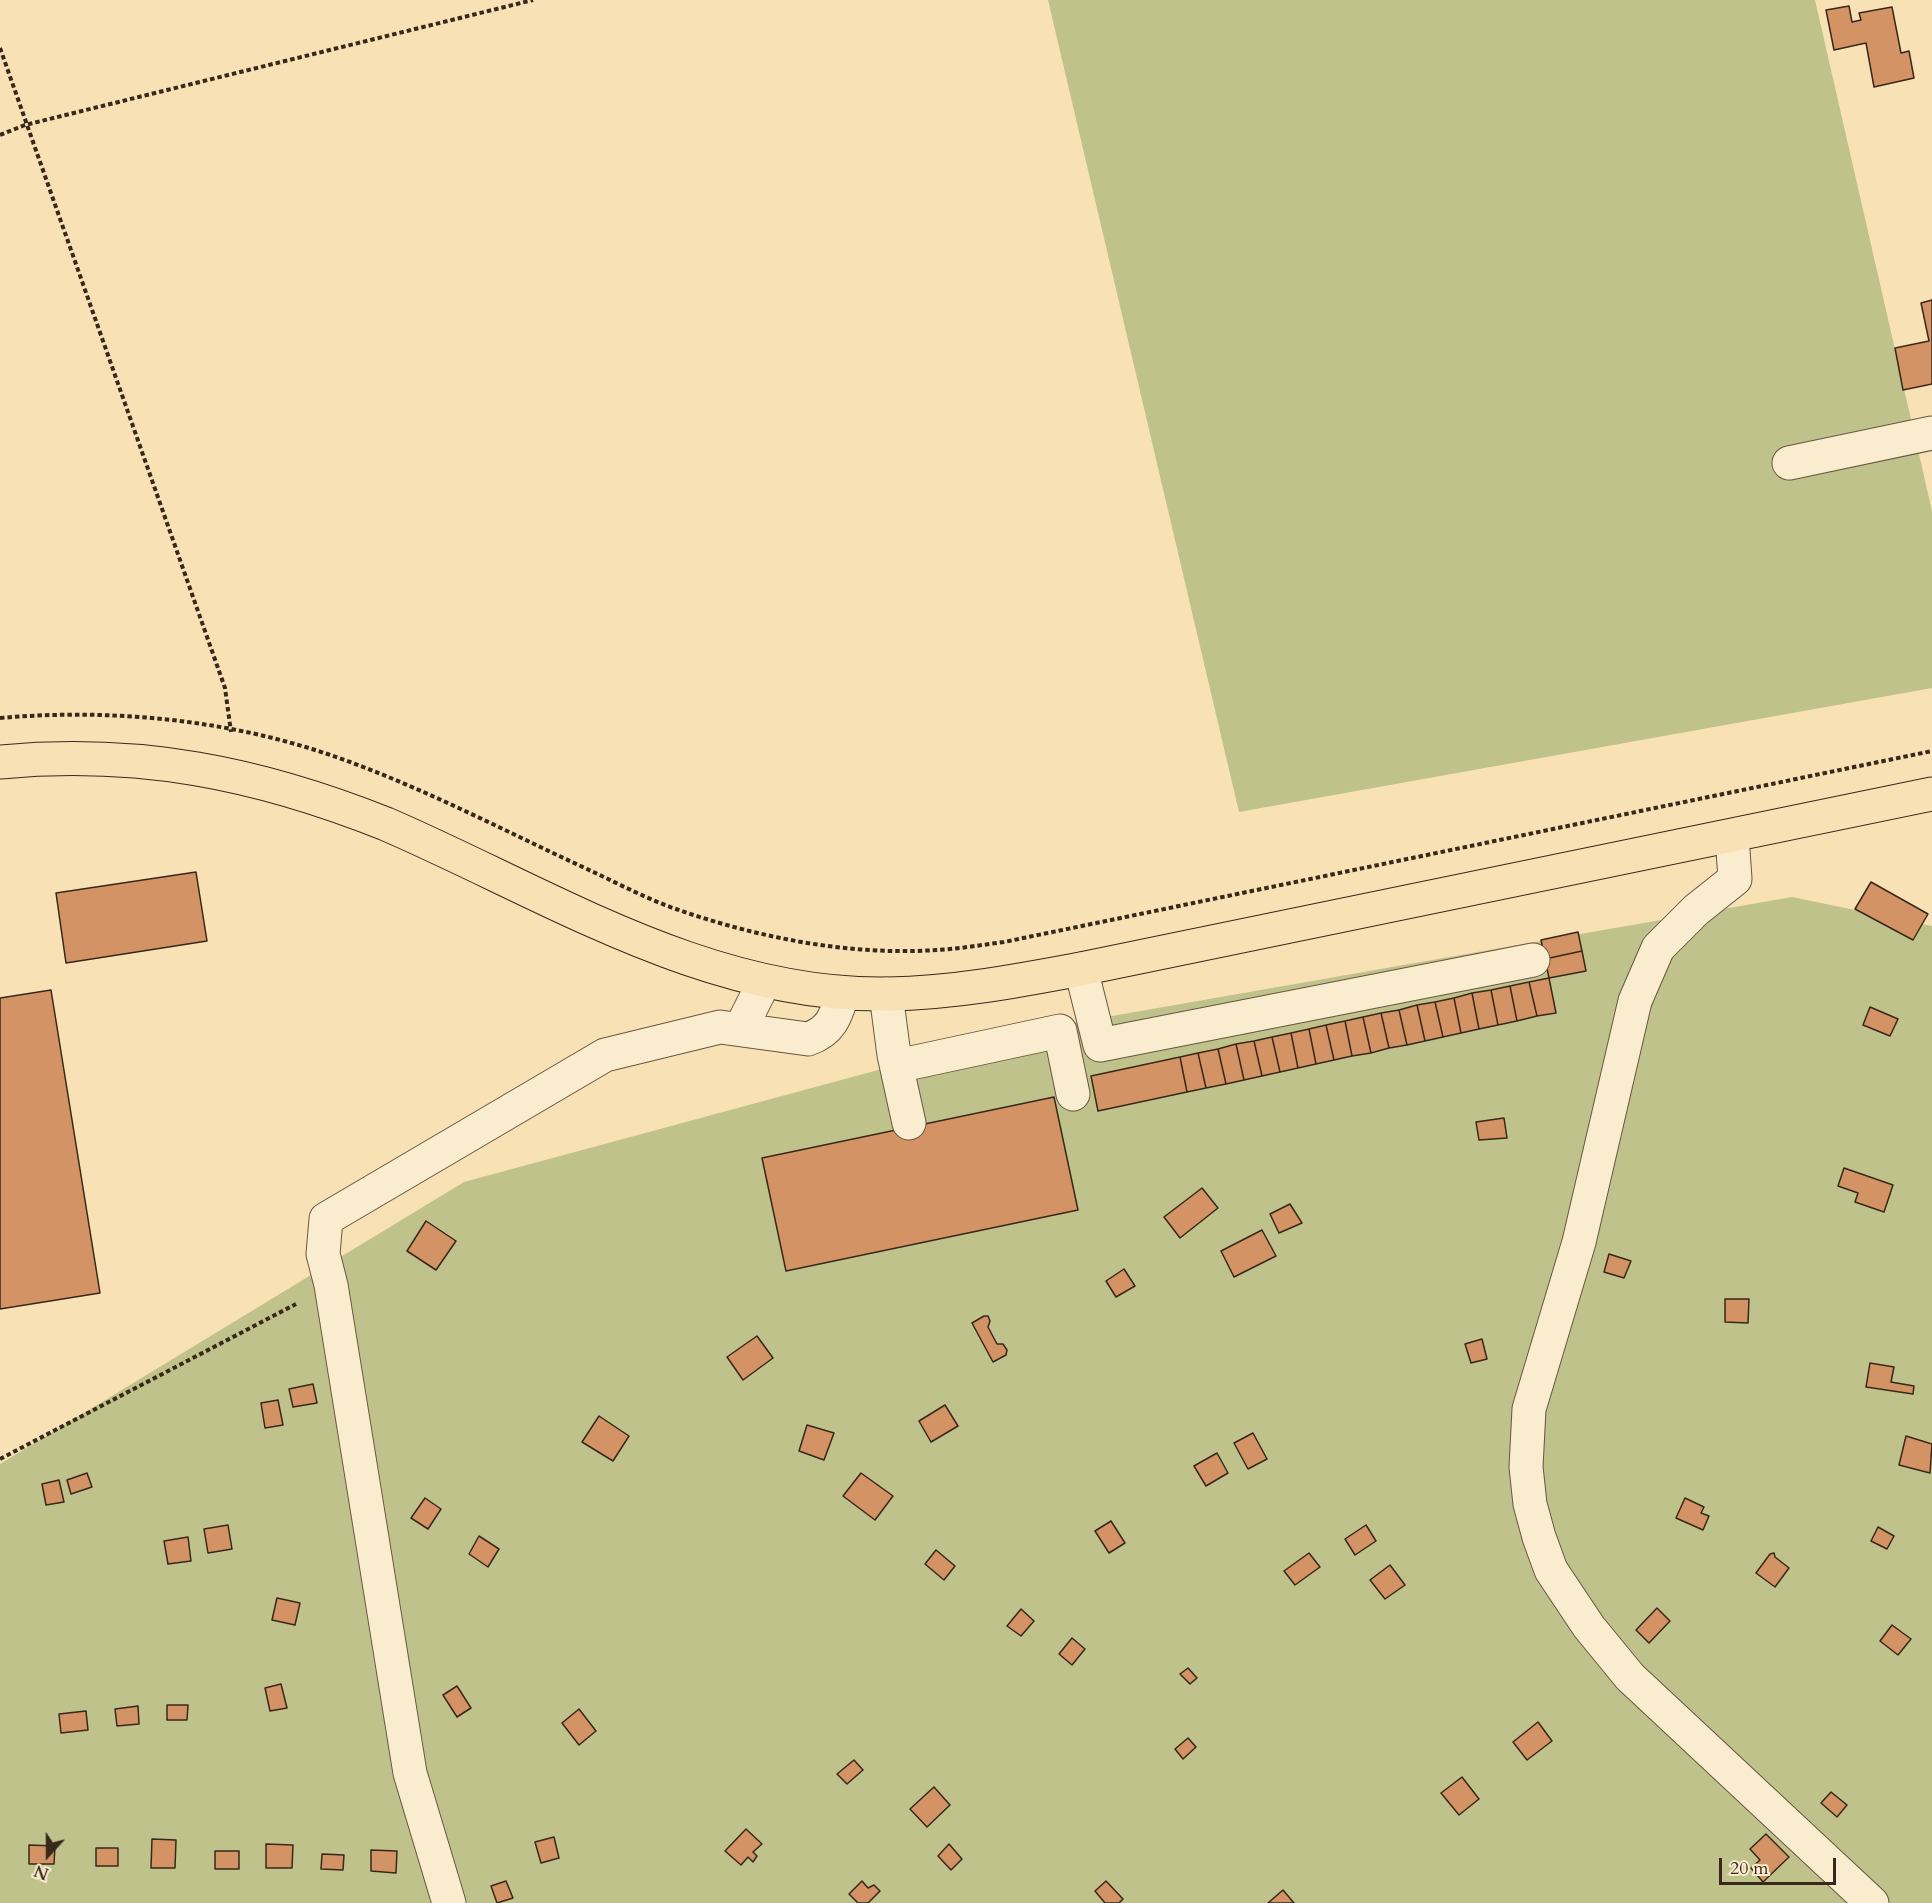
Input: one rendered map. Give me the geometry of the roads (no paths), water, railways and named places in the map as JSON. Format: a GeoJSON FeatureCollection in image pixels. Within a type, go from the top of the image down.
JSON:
{"type":"FeatureCollection","features":[{"type":"Feature","properties":{"kind":"main road"},"geometry":{"type":"LineString","coordinates":[[0,762],[93,759],[154,762],[231,774],[340,806],[432,844],[666,952],[764,982],[843,993],[886,994],[959,990],[1081,969],[1932,794]]}},
{"type":"Feature","properties":{"kind":"street"},"geometry":{"type":"LineString","coordinates":[[1789,463],[1932,433]]}},
{"type":"Feature","properties":{"kind":"street"},"geometry":{"type":"LineString","coordinates":[[1732,836],[1735,879],[1696,910],[1658,948],[1635,1001],[1579,1242],[1529,1409],[1526,1458],[1530,1504],[1551,1570],[1588,1627],[1630,1677],[1872,1903]]}},
{"type":"Feature","properties":{"kind":"street"},"geometry":{"type":"LineString","coordinates":[[1081,969],[1100,1045],[1533,960]]}},
{"type":"Feature","properties":{"kind":"street"},"geometry":{"type":"LineString","coordinates":[[741,1028],[764,982]]}},
{"type":"Feature","properties":{"kind":"street"},"geometry":{"type":"LineString","coordinates":[[449,1903],[410,1773],[331,1285],[323,1254],[326,1219],[605,1055],[702,1030],[741,1028],[794,1038],[808,1038],[821,1034],[830,1027],[843,993]]}},
{"type":"Feature","properties":{"kind":"street"},"geometry":{"type":"LineString","coordinates":[[886,994],[897,1066],[909,1123]]}},
{"type":"Feature","properties":{"kind":"street"},"geometry":{"type":"LineString","coordinates":[[897,1066],[1060,1030],[1073,1094]]}}]}
